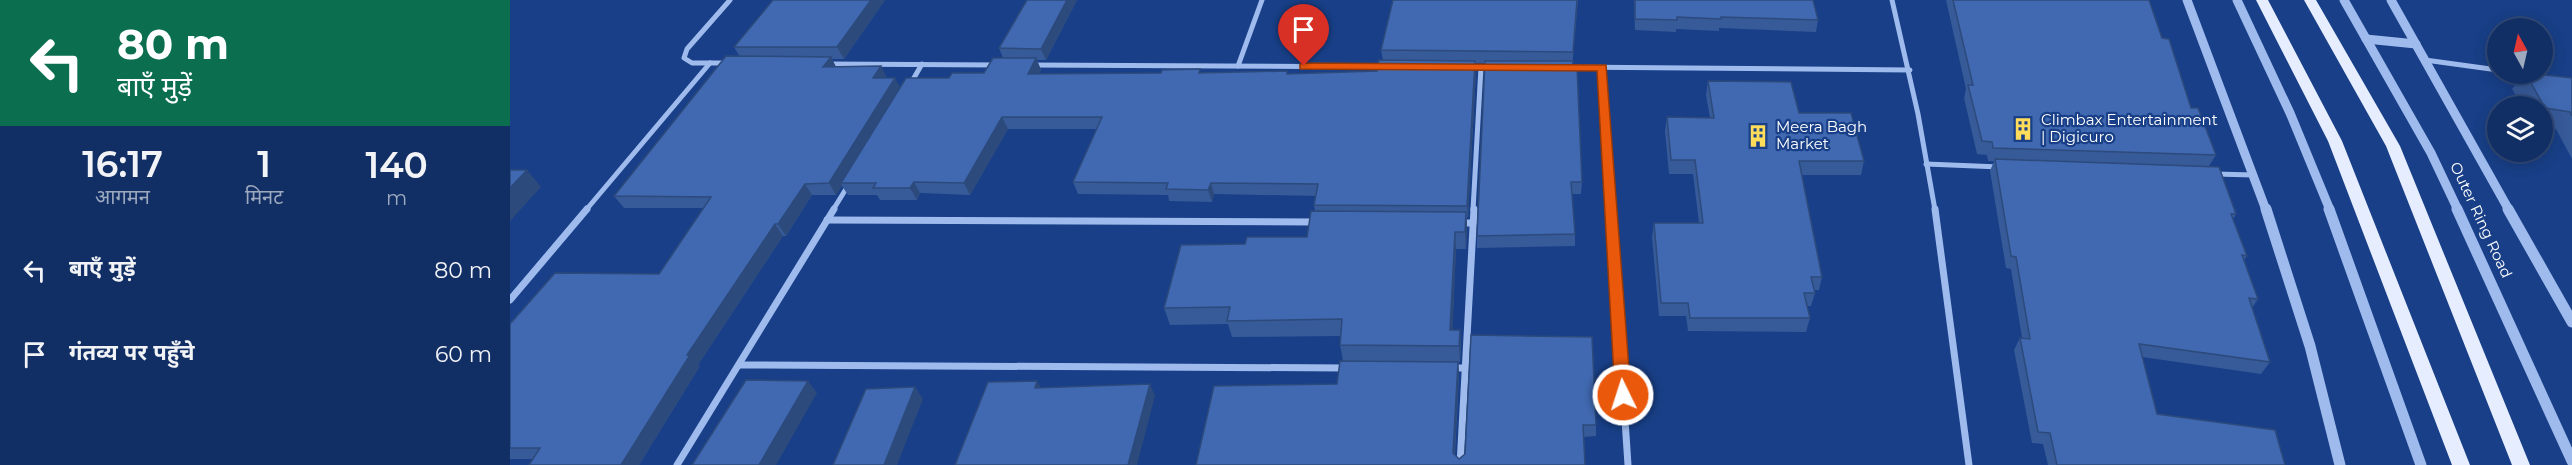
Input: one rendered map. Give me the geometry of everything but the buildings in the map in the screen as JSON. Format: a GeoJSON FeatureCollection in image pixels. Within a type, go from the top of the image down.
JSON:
{"type":"FeatureCollection","features":[{"type":"Feature","properties":{"kind":"main road"},"geometry":{"type":"LineString","coordinates":[[2262,0],[2335,141],[2461,465]]}},
{"type":"Feature","properties":{"kind":"main road"},"geometry":{"type":"LineString","coordinates":[[2310,0],[2393,146],[2521,465]]}},
{"type":"Feature","properties":{"kind":"street"},"geometry":{"type":"LineString","coordinates":[[730,0],[687,49],[684,58],[692,63],[734,63]]}},
{"type":"Feature","properties":{"kind":"street"},"geometry":{"type":"LineString","coordinates":[[1238,66],[1262,0]]}},
{"type":"Feature","properties":{"kind":"street"},"geometry":{"type":"LineString","coordinates":[[1892,0],[1910,70],[1926,164],[1955,342],[1969,465]]}},
{"type":"Feature","properties":{"kind":"street"},"geometry":{"type":"LineString","coordinates":[[2187,0],[2254,175],[2323,388],[2340,465]]}},
{"type":"Feature","properties":{"kind":"street"},"geometry":{"type":"LineString","coordinates":[[2237,0],[2271,66],[2372,319],[2421,465]]}},
{"type":"Feature","properties":{"kind":"street","name":"Outer Ring Road"},"geometry":{"type":"LineString","coordinates":[[2344,0],[2431,153],[2507,314],[2572,461]]}},
{"type":"Feature","properties":{"kind":"street"},"geometry":{"type":"LineString","coordinates":[[2391,0],[2571,319]]}},
{"type":"Feature","properties":{"kind":"street"},"geometry":{"type":"LineString","coordinates":[[2366,39],[2416,44]]}},
{"type":"Feature","properties":{"kind":"street"},"geometry":{"type":"LineString","coordinates":[[2425,60],[2487,68]]}},
{"type":"Feature","properties":{"kind":"street"},"geometry":{"type":"LineString","coordinates":[[510,300],[710,63]]}},
{"type":"Feature","properties":{"kind":"street"},"geometry":{"type":"LineString","coordinates":[[816,63],[1004,64]]}},
{"type":"Feature","properties":{"kind":"street"},"geometry":{"type":"LineString","coordinates":[[904,93],[922,64]]}},
{"type":"Feature","properties":{"kind":"street"},"geometry":{"type":"LineString","coordinates":[[1028,65],[1388,67]]}},
{"type":"Feature","properties":{"kind":"street"},"geometry":{"type":"LineString","coordinates":[[1458,67],[1503,67]]}},
{"type":"Feature","properties":{"kind":"street"},"geometry":{"type":"LineString","coordinates":[[1460,465],[1481,67]]}},
{"type":"Feature","properties":{"kind":"street"},"geometry":{"type":"LineString","coordinates":[[1558,67],[1910,70]]}},
{"type":"Feature","properties":{"kind":"street"},"geometry":{"type":"LineString","coordinates":[[1602,68],[1628,465]]}},
{"type":"Feature","properties":{"kind":"street"},"geometry":{"type":"LineString","coordinates":[[1926,164],[2008,167]]}},
{"type":"Feature","properties":{"kind":"street"},"geometry":{"type":"LineString","coordinates":[[2207,173],[2254,175]]}},
{"type":"Feature","properties":{"kind":"street"},"geometry":{"type":"LineString","coordinates":[[677,465],[851,181]]}},
{"type":"Feature","properties":{"kind":"street"},"geometry":{"type":"LineString","coordinates":[[827,220],[1329,222]]}},
{"type":"Feature","properties":{"kind":"street"},"geometry":{"type":"LineString","coordinates":[[1449,223],[1473,223]]}},
{"type":"Feature","properties":{"kind":"street"},"geometry":{"type":"LineString","coordinates":[[739,365],[1358,368]]}},
{"type":"Feature","properties":{"kind":"street"},"geometry":{"type":"LineString","coordinates":[[1441,368],[1465,368]]}},
{"type":"Feature","properties":{"kind":"place","name":"Climbax Entertainment | Digicuro"},"geometry":{"type":"Point","coordinates":[2023,129]}},
{"type":"Feature","properties":{"kind":"place","name":"Meera Bagh Market"},"geometry":{"type":"Point","coordinates":[1758,136]}},
{"type":"Feature","properties":{"kind":"route"},"geometry":{"type":"LineString","coordinates":[[1304,66],[1602,68],[1623,395]]}}]}
